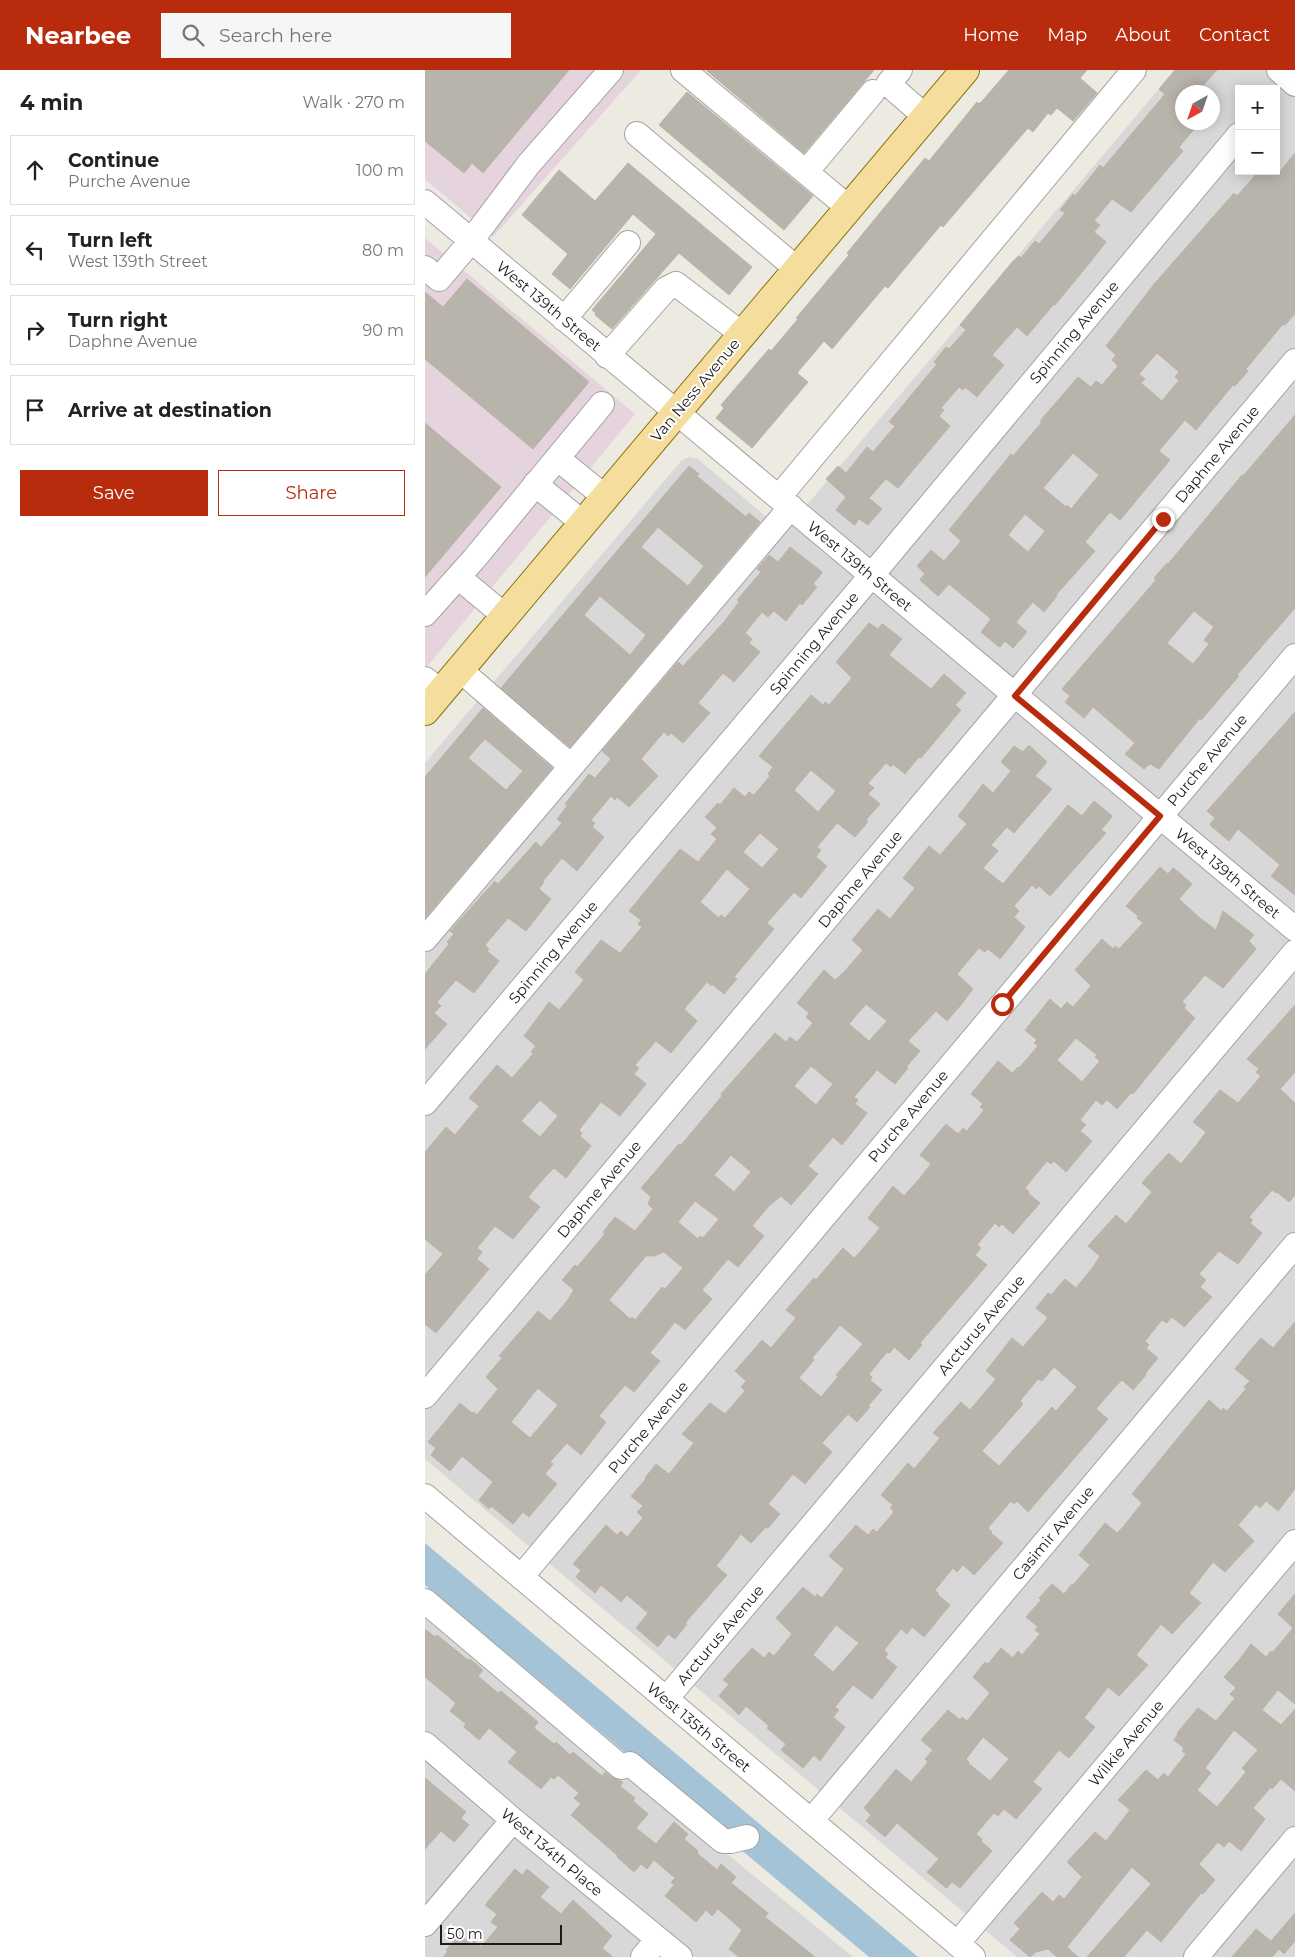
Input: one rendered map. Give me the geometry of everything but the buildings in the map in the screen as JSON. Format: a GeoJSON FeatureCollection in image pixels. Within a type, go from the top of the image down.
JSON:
{"type":"FeatureCollection","features":[{"type":"Feature","properties":{"kind":"main road","name":"Van Ness Avenue"},"geometry":{"type":"LineString","coordinates":[[430,694],[460,670],[965,70]]}},
{"type":"Feature","properties":{"kind":"street"},"geometry":{"type":"LineString","coordinates":[[425,268],[439,279],[471,241],[528,165],[611,70]]}},
{"type":"Feature","properties":{"kind":"street"},"geometry":{"type":"LineString","coordinates":[[683,70],[849,208]]}},
{"type":"Feature","properties":{"kind":"street"},"geometry":{"type":"LineString","coordinates":[[425,939],[571,766],[1134,70]]}},
{"type":"Feature","properties":{"kind":"street"},"geometry":{"type":"LineString","coordinates":[[1279,70],[1295,84]]}},
{"type":"Feature","properties":{"kind":"street"},"geometry":{"type":"LineString","coordinates":[[806,172],[887,82],[926,117]]}},
{"type":"Feature","properties":{"kind":"street"},"geometry":{"type":"LineString","coordinates":[[637,134],[797,270]]}},
{"type":"Feature","properties":{"kind":"street","name":"Spinning Avenue"},"geometry":{"type":"LineString","coordinates":[[425,1102],[871,576],[1235,139]]}},
{"type":"Feature","properties":{"kind":"street","name":"West 139th Street"},"geometry":{"type":"LineString","coordinates":[[425,202],[675,413],[785,502],[871,576],[1295,929]]}},
{"type":"Feature","properties":{"kind":"street"},"geometry":{"type":"LineString","coordinates":[[564,319],[628,243]]}},
{"type":"Feature","properties":{"kind":"street"},"geometry":{"type":"LineString","coordinates":[[607,356],[666,289],[676,284],[742,334]]}},
{"type":"Feature","properties":{"kind":"street","name":"Daphne Avenue"},"geometry":{"type":"LineString","coordinates":[[425,1396],[1295,362]]}},
{"type":"Feature","properties":{"kind":"street"},"geometry":{"type":"LineString","coordinates":[[425,614],[602,404]]}},
{"type":"Feature","properties":{"kind":"street"},"geometry":{"type":"LineString","coordinates":[[557,458],[605,497]]}},
{"type":"Feature","properties":{"kind":"street"},"geometry":{"type":"LineString","coordinates":[[535,484],[583,523]]}},
{"type":"Feature","properties":{"kind":"street"},"geometry":{"type":"LineString","coordinates":[[458,577],[505,616]]}},
{"type":"Feature","properties":{"kind":"street","name":"Purche Avenue"},"geometry":{"type":"LineString","coordinates":[[521,1577],[1295,656]]}},
{"type":"Feature","properties":{"kind":"street"},"geometry":{"type":"LineString","coordinates":[[460,670],[571,766]]}},
{"type":"Feature","properties":{"kind":"street","name":"Arcturus Avenue"},"geometry":{"type":"LineString","coordinates":[[666,1699],[1295,952]]}},
{"type":"Feature","properties":{"kind":"street","name":"Casimir Avenue"},"geometry":{"type":"LineString","coordinates":[[811,1821],[1295,1245]]}},
{"type":"Feature","properties":{"kind":"street","name":"West 135th Street"},"geometry":{"type":"LineString","coordinates":[[425,1496],[965,1950]]}},
{"type":"Feature","properties":{"kind":"street","name":"Wilkie Avenue"},"geometry":{"type":"LineString","coordinates":[[965,1950],[1295,1542]]}},
{"type":"Feature","properties":{"kind":"street"},"geometry":{"type":"LineString","coordinates":[[425,1601],[621,1767],[630,1764],[723,1841],[747,1837]]}},
{"type":"Feature","properties":{"kind":"street","name":"West 134th Place"},"geometry":{"type":"LineString","coordinates":[[425,1744],[513,1820],[680,1957]]}},
{"type":"Feature","properties":{"kind":"street"},"geometry":{"type":"LineString","coordinates":[[425,1924],[513,1820]]}},
{"type":"Feature","properties":{"kind":"street"},"geometry":{"type":"LineString","coordinates":[[1196,1957],[1295,1839]]}},
{"type":"Feature","properties":{"kind":"street"},"geometry":{"type":"LineString","coordinates":[[643,1957],[658,1939]]}},
{"type":"Feature","properties":{"kind":"shaded area"},"geometry":{"type":"Polygon","coordinates":[[[425,70],[641,70],[493,237],[425,179],[425,70]]]}},
{"type":"Feature","properties":{"kind":"shaded area"},"geometry":{"type":"Polygon","coordinates":[[[1175,70],[1269,70],[1295,91],[1295,1957],[1017,1957],[425,1459],[425,763],[682,460],[689,457],[698,459],[784,532],[1175,70]]]}},
{"type":"Feature","properties":{"kind":"shaded area"},"geometry":{"type":"Polygon","coordinates":[[[425,238],[635,414],[425,669],[425,238]]]}},
{"type":"Feature","properties":{"kind":"shaded area"},"geometry":{"type":"Polygon","coordinates":[[[425,1601],[621,1767],[853,1957],[425,1957],[425,1601]]]}},
{"type":"Feature","properties":{"kind":"water"},"geometry":{"type":"Polygon","coordinates":[[[425,1543],[918,1957],[869,1957],[425,1585],[425,1543]]]}},
{"type":"Feature","properties":{"kind":"route"},"geometry":{"type":"LineString","coordinates":[[1002,1004],[1160,816],[1015,696],[1163,519]]}}]}
